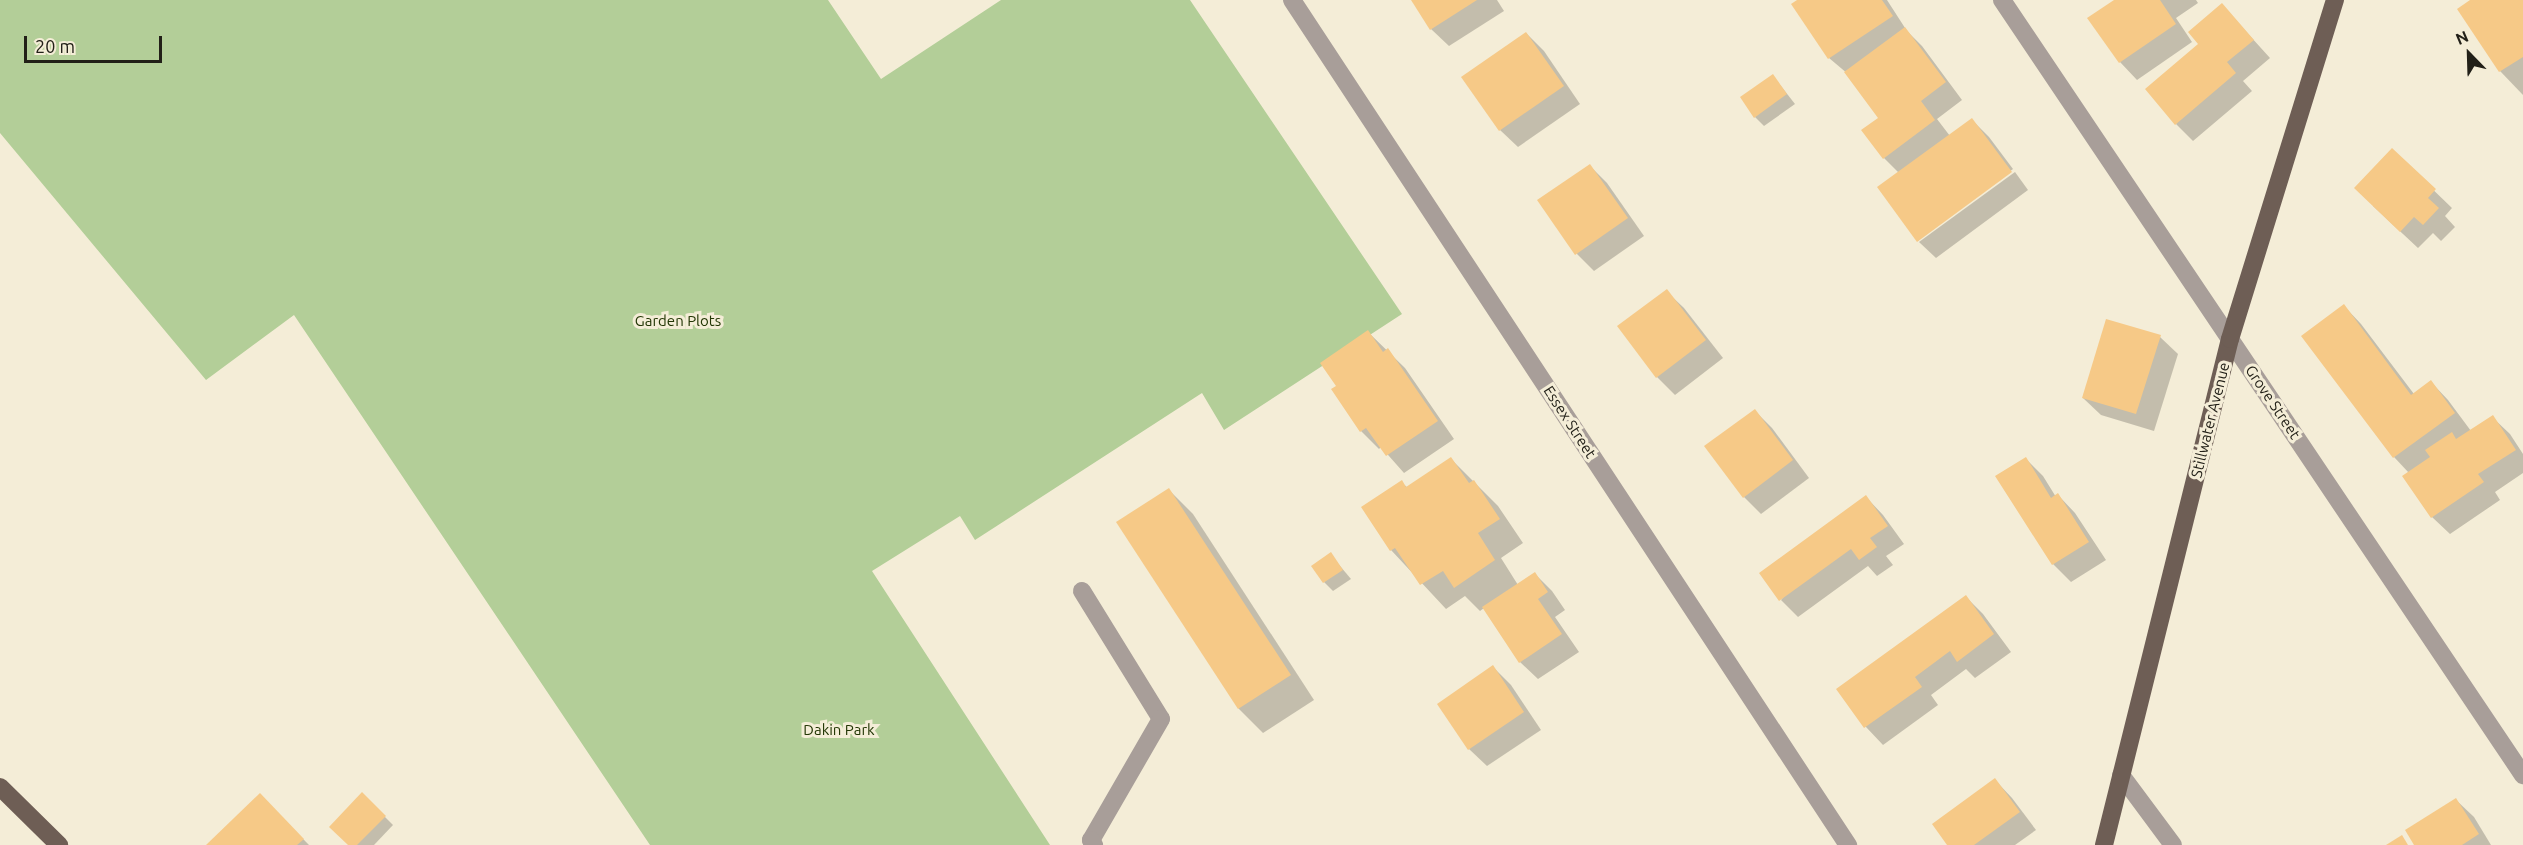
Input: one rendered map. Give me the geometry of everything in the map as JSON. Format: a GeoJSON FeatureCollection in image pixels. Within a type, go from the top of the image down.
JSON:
{"type":"FeatureCollection","features":[{"type":"Feature","properties":{"kind":"main road","name":"Stillwater Avenue"},"geometry":{"type":"LineString","coordinates":[[2104,845],[2230,339],[2336,0]]}},
{"type":"Feature","properties":{"kind":"main road"},"geometry":{"type":"LineString","coordinates":[[0,788],[59,845]]}},
{"type":"Feature","properties":{"kind":"street","name":"Essex Street"},"geometry":{"type":"LineString","coordinates":[[1292,0],[1848,845]]}},
{"type":"Feature","properties":{"kind":"street","name":"Grove Street"},"geometry":{"type":"LineString","coordinates":[[2002,0],[2523,775]]}},
{"type":"Feature","properties":{"kind":"street"},"geometry":{"type":"LineString","coordinates":[[1082,591],[1161,719],[1090,840],[1094,845]]}},
{"type":"Feature","properties":{"kind":"street"},"geometry":{"type":"LineString","coordinates":[[2121,775],[2173,845]]}},
{"type":"Feature","properties":{"kind":"green space","name":"Garden Plots"},"geometry":{"type":"Polygon","coordinates":[[[0,0],[828,0],[881,79],[1001,0],[1190,0],[1402,314],[1224,430],[1202,393],[975,540],[960,516],[872,571],[1050,845],[650,845],[294,315],[206,380],[0,133],[0,0]]]}},
{"type":"Feature","properties":{"kind":"building"},"geometry":{"type":"Polygon","coordinates":[[[1411,0],[1477,0],[1430,30],[1411,0]]]}},
{"type":"Feature","properties":{"kind":"building"},"geometry":{"type":"Polygon","coordinates":[[[1797,0],[1882,0],[1893,16],[1828,59],[1791,4],[1797,0]]]}},
{"type":"Feature","properties":{"kind":"building"},"geometry":{"type":"Polygon","coordinates":[[[2114,0],[2160,0],[2176,24],[2119,63],[2087,18],[2114,0]]]}},
{"type":"Feature","properties":{"kind":"building"},"geometry":{"type":"Polygon","coordinates":[[[2470,0],[2523,0],[2523,57],[2499,72],[2457,9],[2470,0]]]}},
{"type":"Feature","properties":{"kind":"building"},"geometry":{"type":"Polygon","coordinates":[[[2222,3],[2254,40],[2227,62],[2236,73],[2175,125],[2145,89],[2198,44],[2188,32],[2222,3]]]}},
{"type":"Feature","properties":{"kind":"building"},"geometry":{"type":"Polygon","coordinates":[[[1905,27],[1946,82],[1921,101],[1935,120],[1883,159],[1861,130],[1878,118],[1844,72],[1905,27]]]}},
{"type":"Feature","properties":{"kind":"building"},"geometry":{"type":"Polygon","coordinates":[[[1526,32],[1564,86],[1499,131],[1461,77],[1526,32]]]}},
{"type":"Feature","properties":{"kind":"building"},"geometry":{"type":"Polygon","coordinates":[[[1773,74],[1787,94],[1754,118],[1740,97],[1773,74]]]}},
{"type":"Feature","properties":{"kind":"building"},"geometry":{"type":"Polygon","coordinates":[[[1972,118],[2012,172],[1917,242],[1877,187],[1972,118]]]}},
{"type":"Feature","properties":{"kind":"building"},"geometry":{"type":"Polygon","coordinates":[[[2392,148],[2436,189],[2428,198],[2439,208],[2423,225],[2414,217],[2400,232],[2354,188],[2392,148]]]}},
{"type":"Feature","properties":{"kind":"building"},"geometry":{"type":"Polygon","coordinates":[[[1590,164],[1628,218],[1575,255],[1537,200],[1590,164]]]}},
{"type":"Feature","properties":{"kind":"building"},"geometry":{"type":"Polygon","coordinates":[[[1667,289],[1706,340],[1656,378],[1617,326],[1667,289]]]}},
{"type":"Feature","properties":{"kind":"building"},"geometry":{"type":"Polygon","coordinates":[[[2344,304],[2411,395],[2431,380],[2455,413],[2393,458],[2301,336],[2344,304]]]}},
{"type":"Feature","properties":{"kind":"building"},"geometry":{"type":"Polygon","coordinates":[[[2106,319],[2161,335],[2136,414],[2082,398],[2106,319]]]}},
{"type":"Feature","properties":{"kind":"building"},"geometry":{"type":"Polygon","coordinates":[[[1368,330],[1383,352],[1388,348],[1438,421],[1386,456],[1366,428],[1360,432],[1331,389],[1336,386],[1320,363],[1368,330]]]}},
{"type":"Feature","properties":{"kind":"building"},"geometry":{"type":"Polygon","coordinates":[[[1755,409],[1793,460],[1743,498],[1704,446],[1755,409]]]}},
{"type":"Feature","properties":{"kind":"building"},"geometry":{"type":"Polygon","coordinates":[[[2493,415],[2516,450],[2478,474],[2484,482],[2431,518],[2402,476],[2430,457],[2425,450],[2452,432],[2456,439],[2493,415]]]}},
{"type":"Feature","properties":{"kind":"building"},"geometry":{"type":"Polygon","coordinates":[[[1451,457],[1469,483],[1474,480],[1500,519],[1478,533],[1495,560],[1454,588],[1443,571],[1420,585],[1395,548],[1390,551],[1361,507],[1402,480],[1406,487],[1451,457]]]}},
{"type":"Feature","properties":{"kind":"building"},"geometry":{"type":"Polygon","coordinates":[[[2026,457],[2051,498],[2058,493],[2089,542],[2052,565],[1995,476],[2026,457]]]}},
{"type":"Feature","properties":{"kind":"building"},"geometry":{"type":"Polygon","coordinates":[[[1169,488],[1291,675],[1238,709],[1116,522],[1169,488]]]}},
{"type":"Feature","properties":{"kind":"building"},"geometry":{"type":"Polygon","coordinates":[[[1866,495],[1888,526],[1870,538],[1877,547],[1859,560],[1851,549],[1779,601],[1759,573],[1866,495]]]}},
{"type":"Feature","properties":{"kind":"building"},"geometry":{"type":"Polygon","coordinates":[[[1331,552],[1343,570],[1323,583],[1311,566],[1331,552]]]}},
{"type":"Feature","properties":{"kind":"building"},"geometry":{"type":"Polygon","coordinates":[[[1535,572],[1548,592],[1538,599],[1562,634],[1519,663],[1482,607],[1535,572]]]}},
{"type":"Feature","properties":{"kind":"building"},"geometry":{"type":"Polygon","coordinates":[[[1966,595],[1994,634],[1957,662],[1950,651],[1915,677],[1922,687],[1864,728],[1836,689],[1966,595]]]}},
{"type":"Feature","properties":{"kind":"building"},"geometry":{"type":"Polygon","coordinates":[[[1493,665],[1524,712],[1468,750],[1437,704],[1493,665]]]}},
{"type":"Feature","properties":{"kind":"building"},"geometry":{"type":"Polygon","coordinates":[[[1995,778],[2020,812],[1974,845],[1947,845],[1932,824],[1995,778]]]}},
{"type":"Feature","properties":{"kind":"building"},"geometry":{"type":"Polygon","coordinates":[[[362,792],[386,816],[357,845],[348,845],[329,827],[362,792]]]}},
{"type":"Feature","properties":{"kind":"building"},"geometry":{"type":"Polygon","coordinates":[[[260,793],[304,839],[297,845],[206,845],[260,793]]]}},
{"type":"Feature","properties":{"kind":"building"},"geometry":{"type":"Polygon","coordinates":[[[2456,798],[2479,834],[2462,845],[2414,845],[2405,830],[2456,798]]]}},
{"type":"Feature","properties":{"kind":"building"},"geometry":{"type":"Polygon","coordinates":[[[2402,835],[2408,845],[2386,845],[2402,835]]]}},
{"type":"Feature","properties":{"kind":"park label","name":"Dakin Park"},"geometry":{"type":"Point","coordinates":[839,730]}}]}
